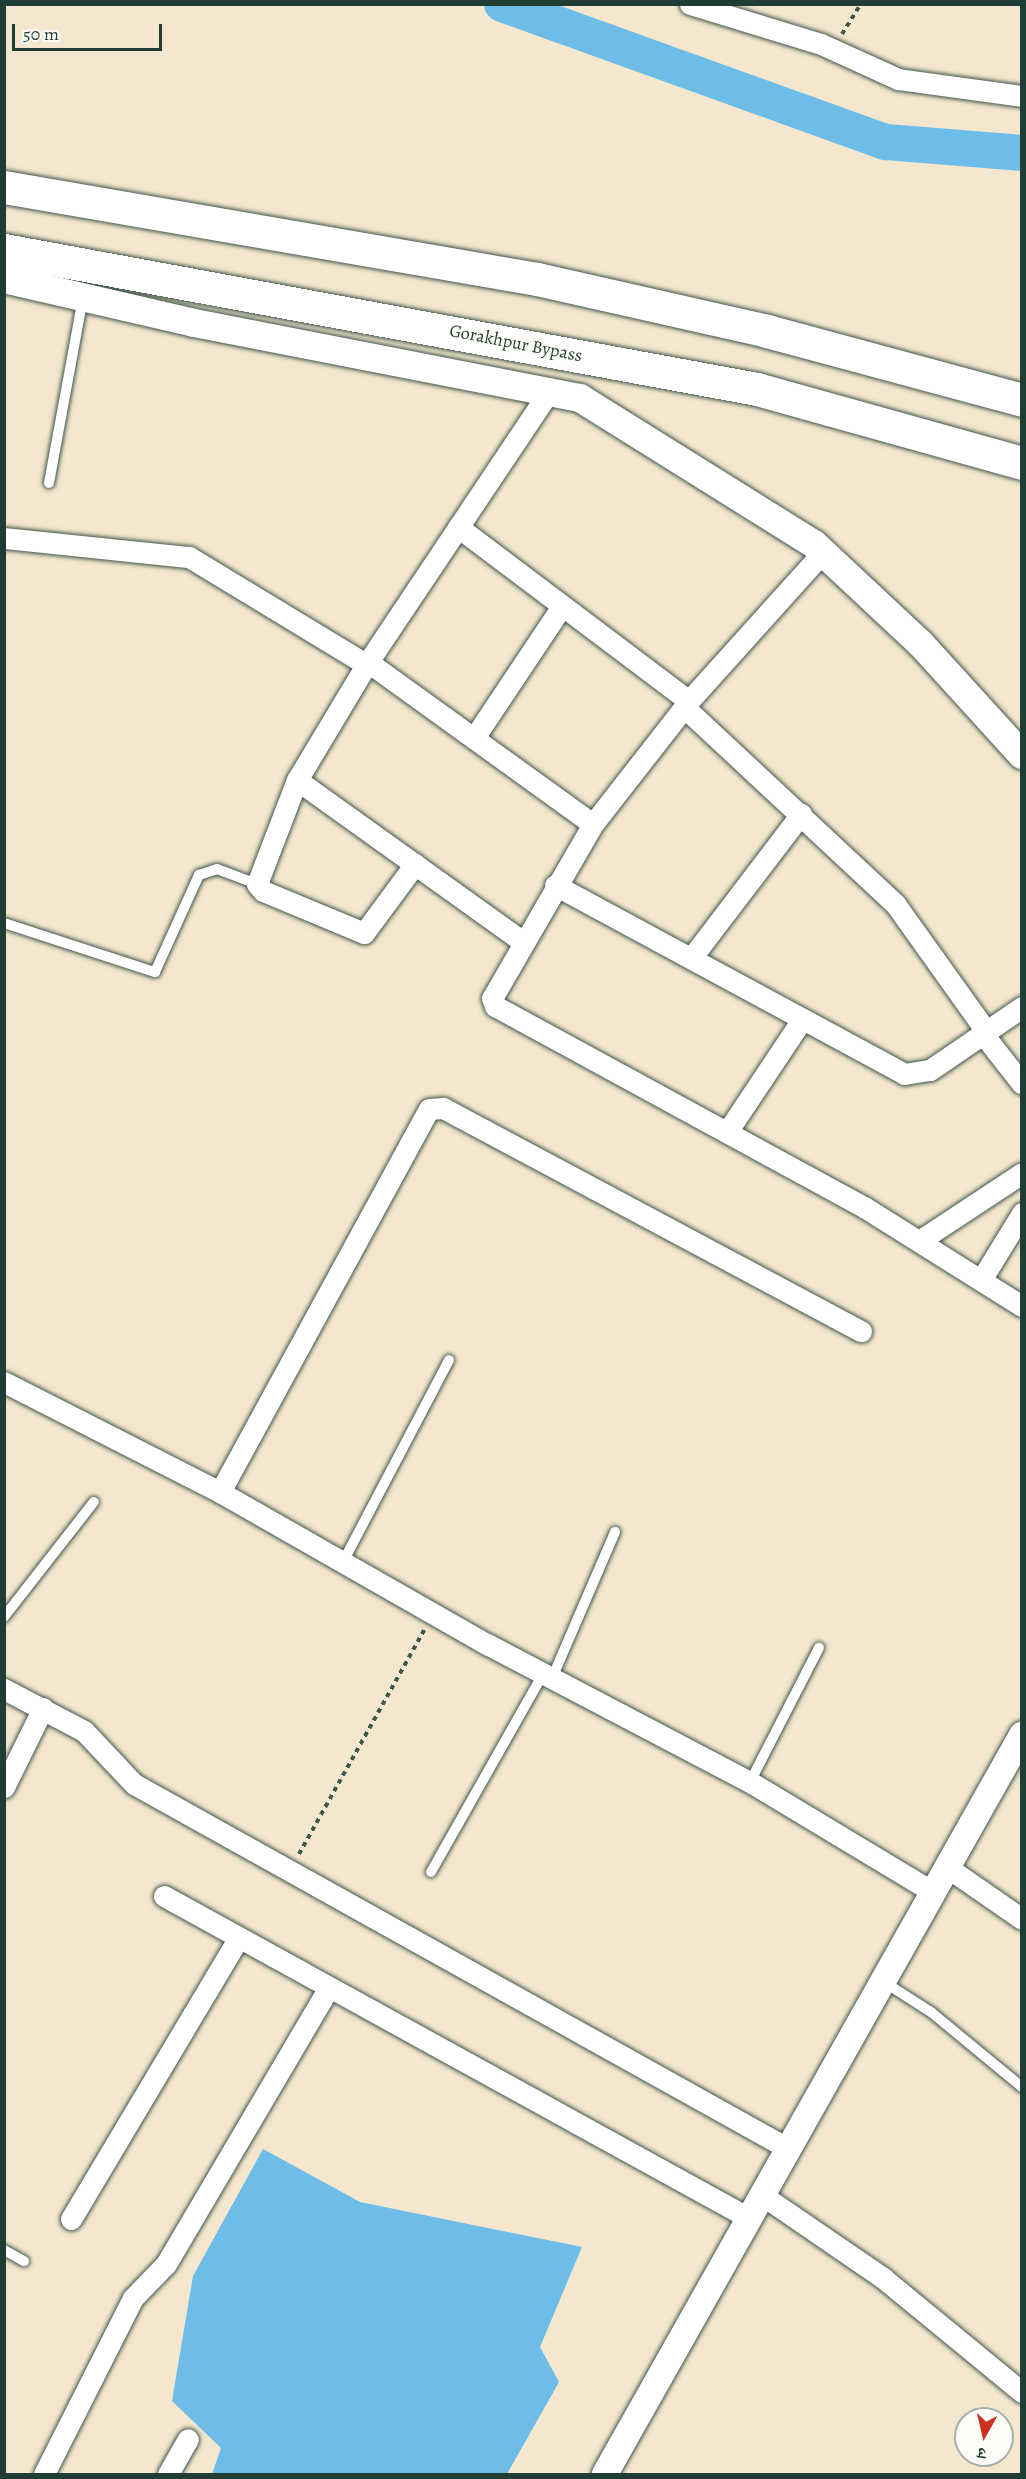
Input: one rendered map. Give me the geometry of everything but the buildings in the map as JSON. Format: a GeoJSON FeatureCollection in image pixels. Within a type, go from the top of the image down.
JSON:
{"type":"FeatureCollection","features":[{"type":"Feature","properties":{"kind":"highway"},"geometry":{"type":"LineString","coordinates":[[4,187],[537,279],[767,331],[1022,400]]}},
{"type":"Feature","properties":{"kind":"highway","name":"Gorakhpur Bypass"},"geometry":{"type":"LineString","coordinates":[[4,250],[757,389],[1022,463]]}},
{"type":"Feature","properties":{"kind":"main road"},"geometry":{"type":"LineString","coordinates":[[4,279],[580,398],[823,552],[921,644],[1022,755]]}},
{"type":"Feature","properties":{"kind":"street"},"geometry":{"type":"LineString","coordinates":[[690,4],[833,50],[898,79],[1022,96]]}},
{"type":"Feature","properties":{"kind":"street"},"geometry":{"type":"LineString","coordinates":[[415,864],[364,933],[273,896],[257,884],[297,780],[367,664],[549,392]]}},
{"type":"Feature","properties":{"kind":"street"},"geometry":{"type":"LineString","coordinates":[[458,527],[686,704],[896,905],[1022,1084]]}},
{"type":"Feature","properties":{"kind":"street"},"geometry":{"type":"LineString","coordinates":[[4,538],[189,557],[367,664],[593,824]]}},
{"type":"Feature","properties":{"kind":"street"},"geometry":{"type":"LineString","coordinates":[[823,552],[686,704],[593,824],[492,990],[495,1006],[727,1132],[919,1241],[1022,1306]]}},
{"type":"Feature","properties":{"kind":"street"},"geometry":{"type":"LineString","coordinates":[[474,738],[562,606]]}},
{"type":"Feature","properties":{"kind":"street"},"geometry":{"type":"LineString","coordinates":[[297,780],[522,941]]}},
{"type":"Feature","properties":{"kind":"street"},"geometry":{"type":"LineString","coordinates":[[692,957],[801,814]]}},
{"type":"Feature","properties":{"kind":"street"},"geometry":{"type":"LineString","coordinates":[[555,885],[692,957],[801,1021],[904,1074],[930,1070],[1022,1007]]}},
{"type":"Feature","properties":{"kind":"street"},"geometry":{"type":"LineString","coordinates":[[727,1132],[801,1021]]}},
{"type":"Feature","properties":{"kind":"street"},"geometry":{"type":"LineString","coordinates":[[220,1492],[429,1109],[443,1108],[861,1331]]}},
{"type":"Feature","properties":{"kind":"street"},"geometry":{"type":"LineString","coordinates":[[919,1241],[1022,1173]]}},
{"type":"Feature","properties":{"kind":"street"},"geometry":{"type":"LineString","coordinates":[[981,1280],[1022,1213]]}},
{"type":"Feature","properties":{"kind":"street"},"geometry":{"type":"LineString","coordinates":[[4,1382],[220,1492],[434,1614],[750,1782],[933,1892]]}},
{"type":"Feature","properties":{"kind":"street"},"geometry":{"type":"LineString","coordinates":[[4,1689],[84,1731],[134,1784],[789,2149]]}},
{"type":"Feature","properties":{"kind":"street"},"geometry":{"type":"LineString","coordinates":[[4,1787],[42,1708]]}},
{"type":"Feature","properties":{"kind":"street"},"geometry":{"type":"LineString","coordinates":[[605,2475],[1022,1735]]}},
{"type":"Feature","properties":{"kind":"street"},"geometry":{"type":"LineString","coordinates":[[947,1867],[1022,1919]]}},
{"type":"Feature","properties":{"kind":"street"},"geometry":{"type":"LineString","coordinates":[[164,1896],[749,2218]]}},
{"type":"Feature","properties":{"kind":"street"},"geometry":{"type":"LineString","coordinates":[[71,2219],[239,1937]]}},
{"type":"Feature","properties":{"kind":"street"},"geometry":{"type":"LineString","coordinates":[[44,2475],[133,2298],[166,2264],[330,1987]]}},
{"type":"Feature","properties":{"kind":"street"},"geometry":{"type":"LineString","coordinates":[[762,2195],[865,2265],[1022,2392]]}},
{"type":"Feature","properties":{"kind":"street"},"geometry":{"type":"LineString","coordinates":[[168,2475],[188,2439]]}},
{"type":"Feature","properties":{"kind":"lane"},"geometry":{"type":"LineString","coordinates":[[49,483],[83,297]]}},
{"type":"Feature","properties":{"kind":"lane"},"geometry":{"type":"LineString","coordinates":[[4,923],[155,972],[199,875],[218,869],[257,884]]}},
{"type":"Feature","properties":{"kind":"lane"},"geometry":{"type":"LineString","coordinates":[[343,1562],[449,1360]]}},
{"type":"Feature","properties":{"kind":"lane"},"geometry":{"type":"LineString","coordinates":[[4,1617],[94,1502]]}},
{"type":"Feature","properties":{"kind":"lane"},"geometry":{"type":"LineString","coordinates":[[431,1872],[549,1674],[615,1532]]}},
{"type":"Feature","properties":{"kind":"lane"},"geometry":{"type":"LineString","coordinates":[[750,1782],[819,1648]]}},
{"type":"Feature","properties":{"kind":"lane"},"geometry":{"type":"LineString","coordinates":[[883,1981],[931,2012],[1022,2087]]}},
{"type":"Feature","properties":{"kind":"lane"},"geometry":{"type":"LineString","coordinates":[[4,2250],[24,2261]]}},
{"type":"Feature","properties":{"kind":"path"},"geometry":{"type":"LineString","coordinates":[[833,50],[861,4]]}},
{"type":"Feature","properties":{"kind":"path"},"geometry":{"type":"LineString","coordinates":[[290,1871],[434,1614]]}},
{"type":"Feature","properties":{"kind":"water"},"geometry":{"type":"Polygon","coordinates":[[[263,2149],[360,2202],[582,2247],[540,2347],[559,2382],[507,2474],[212,2474],[221,2448],[172,2401],[193,2276],[263,2149]]]}},
{"type":"Feature","properties":{"kind":"waterway"},"geometry":{"type":"LineString","coordinates":[[502,4],[886,142],[1022,153]]}}]}
